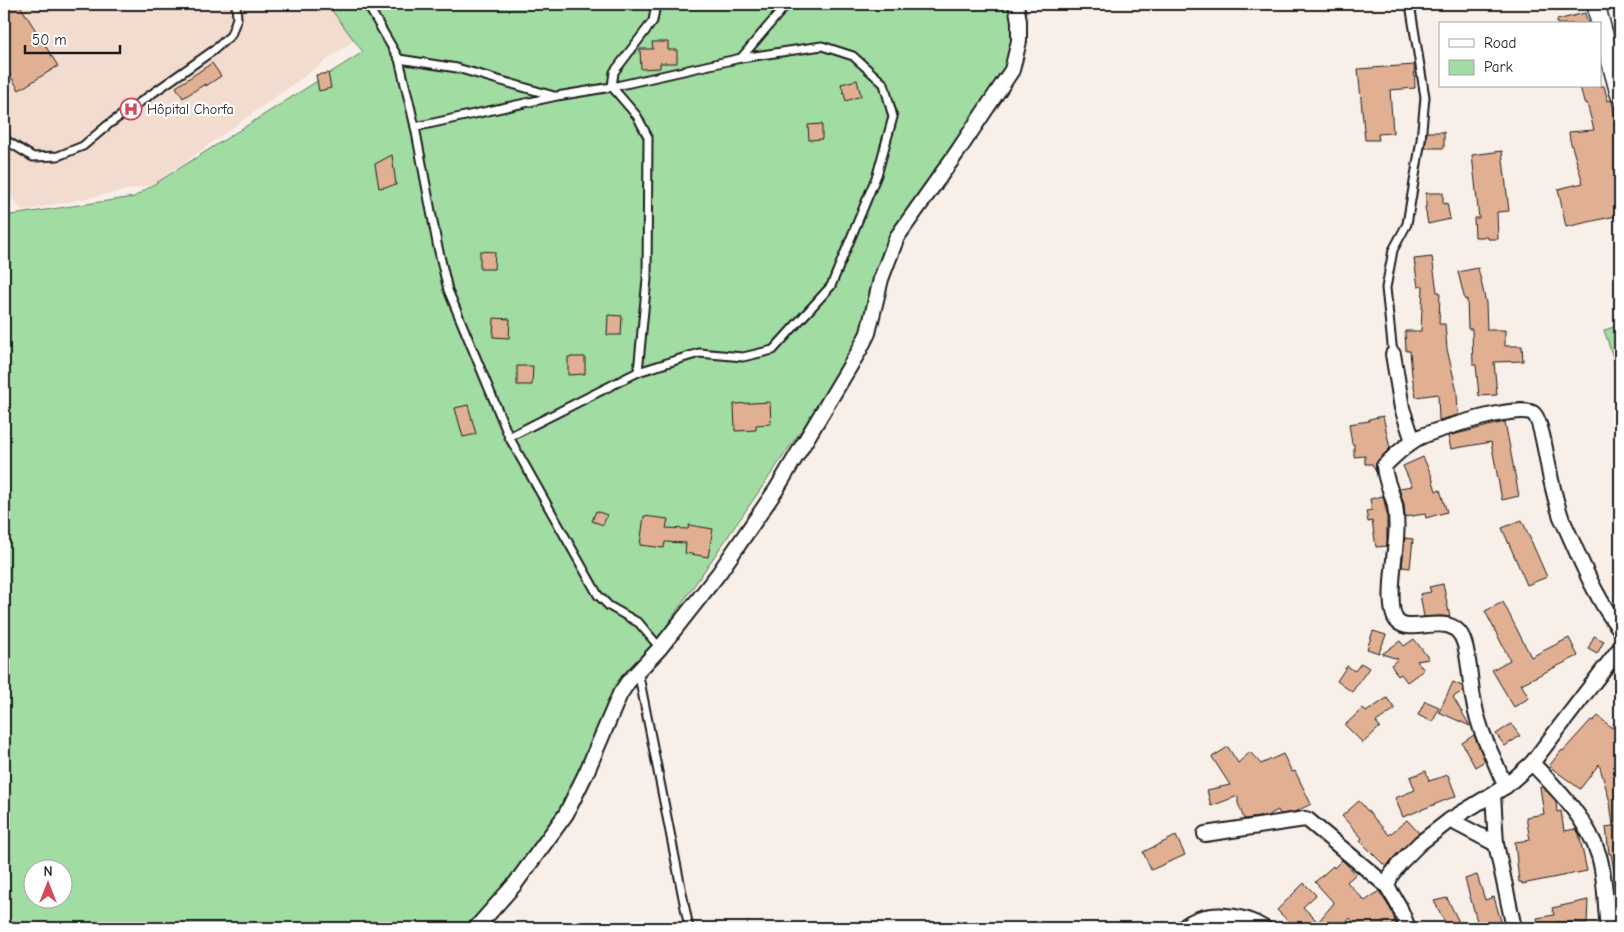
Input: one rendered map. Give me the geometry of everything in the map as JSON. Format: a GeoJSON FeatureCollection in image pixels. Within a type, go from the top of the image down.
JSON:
{"type":"FeatureCollection","features":[{"type":"Feature","properties":{"kind":"street"},"geometry":{"type":"LineString","coordinates":[[476,928],[515,884],[566,814],[587,771],[620,694],[628,682],[660,648],[719,573],[776,490],[859,351],[868,333],[881,279],[897,237],[1012,70],[1019,41],[1019,21],[1016,4]]}},
{"type":"Feature","properties":{"kind":"street"},"geometry":{"type":"LineString","coordinates":[[1597,4],[1600,22]]}},
{"type":"Feature","properties":{"kind":"street"},"geometry":{"type":"LineString","coordinates":[[1602,29],[1620,95]]}},
{"type":"Feature","properties":{"kind":"street"},"geometry":{"type":"LineString","coordinates":[[1393,354],[1402,408],[1413,441]]}},
{"type":"Feature","properties":{"kind":"street"},"geometry":{"type":"LineString","coordinates":[[1506,786],[1500,777],[1497,765],[1483,737],[1478,721],[1465,643],[1459,632],[1445,625],[1404,626],[1397,621],[1392,610],[1397,523],[1393,498],[1385,476],[1384,466],[1391,458],[1419,437],[1476,418],[1522,411],[1534,414],[1537,418],[1542,437],[1561,517],[1595,592],[1620,630]]}},
{"type":"Feature","properties":{"kind":"street"},"geometry":{"type":"LineString","coordinates":[[1387,886],[1391,875],[1400,863],[1420,843],[1450,820],[1506,786],[1532,763],[1620,648]]}},
{"type":"Feature","properties":{"kind":"street"},"geometry":{"type":"LineString","coordinates":[[1532,763],[1568,802],[1596,848],[1604,886],[1608,928]]}},
{"type":"Feature","properties":{"kind":"street"},"geometry":{"type":"LineString","coordinates":[[1493,794],[1496,844],[1514,928]]}},
{"type":"Feature","properties":{"kind":"street"},"geometry":{"type":"LineString","coordinates":[[1205,834],[1308,820],[1387,886],[1399,906],[1408,928]]}},
{"type":"Feature","properties":{"kind":"street"},"geometry":{"type":"LineString","coordinates":[[1450,820],[1496,844]]}},
{"type":"Feature","properties":{"kind":"street"},"geometry":{"type":"LineString","coordinates":[[1183,928],[1203,918],[1219,916],[1244,918],[1264,928]]}},
{"type":"Feature","properties":{"kind":"lane"},"geometry":{"type":"LineString","coordinates":[[4,135],[8,141],[33,157],[58,156],[83,146],[109,124],[214,50],[231,35],[237,18],[236,4]]}},
{"type":"Feature","properties":{"kind":"lane"},"geometry":{"type":"LineString","coordinates":[[367,4],[399,58],[448,290],[509,437],[598,595],[609,606],[639,623],[660,648]]}},
{"type":"Feature","properties":{"kind":"lane"},"geometry":{"type":"LineString","coordinates":[[638,372],[647,279],[648,137],[636,116],[612,87],[614,72],[653,21],[656,4]]}},
{"type":"Feature","properties":{"kind":"lane"},"geometry":{"type":"LineString","coordinates":[[741,58],[787,4]]}},
{"type":"Feature","properties":{"kind":"lane"},"geometry":{"type":"LineString","coordinates":[[1393,354],[1386,288],[1393,250],[1406,224],[1421,140],[1425,97],[1410,4]]}},
{"type":"Feature","properties":{"kind":"lane"},"geometry":{"type":"LineString","coordinates":[[415,128],[741,58],[822,46],[853,56],[884,84],[893,118],[877,174],[831,286],[772,350],[743,357],[699,353],[638,372],[509,437]]}},
{"type":"Feature","properties":{"kind":"lane"},"geometry":{"type":"LineString","coordinates":[[399,58],[457,68],[557,96]]}},
{"type":"Feature","properties":{"kind":"lane"},"geometry":{"type":"LineString","coordinates":[[638,671],[689,928]]}},
{"type":"Feature","properties":{"kind":"shaded area","name":"Hôpital Chorfa"},"geometry":{"type":"Polygon","coordinates":[[[4,4],[342,4],[363,34],[153,185],[22,211],[4,186],[4,4]]]}},
{"type":"Feature","properties":{"kind":"green space"},"geometry":{"type":"Polygon","coordinates":[[[327,4],[1010,4],[1013,65],[883,248],[864,339],[638,667],[580,792],[468,928],[4,928],[4,216],[134,197],[363,52],[327,4]]]}},
{"type":"Feature","properties":{"kind":"green space"},"geometry":{"type":"Polygon","coordinates":[[[1620,325],[1620,379],[1604,330],[1620,325]]]}},
{"type":"Feature","properties":{"kind":"building"},"geometry":{"type":"Polygon","coordinates":[[[4,4],[19,4],[58,66],[19,90],[4,65],[4,4]]]}},
{"type":"Feature","properties":{"kind":"building"},"geometry":{"type":"Polygon","coordinates":[[[1585,13],[1587,22],[1557,22],[1557,20],[1585,13]]]}},
{"type":"Feature","properties":{"kind":"building"},"geometry":{"type":"Polygon","coordinates":[[[652,42],[668,42],[668,50],[677,50],[677,63],[660,63],[660,68],[641,69],[640,49],[653,49],[652,42]]]}},
{"type":"Feature","properties":{"kind":"building"},"geometry":{"type":"Polygon","coordinates":[[[212,63],[221,76],[183,98],[176,87],[212,63]]]}},
{"type":"Feature","properties":{"kind":"building"},"geometry":{"type":"Polygon","coordinates":[[[1414,65],[1415,88],[1390,90],[1393,133],[1378,134],[1379,140],[1365,140],[1358,69],[1414,65]]]}},
{"type":"Feature","properties":{"kind":"building"},"geometry":{"type":"Polygon","coordinates":[[[328,73],[331,88],[319,91],[316,75],[328,73]]]}},
{"type":"Feature","properties":{"kind":"building"},"geometry":{"type":"Polygon","coordinates":[[[857,80],[861,96],[846,101],[841,84],[857,80]]]}},
{"type":"Feature","properties":{"kind":"building"},"geometry":{"type":"Polygon","coordinates":[[[1602,86],[1604,86],[1608,101],[1611,100],[1612,102],[1620,136],[1620,215],[1566,227],[1558,189],[1583,183],[1569,132],[1594,130],[1587,103],[1584,103],[1580,88],[1602,88],[1602,86]]]}},
{"type":"Feature","properties":{"kind":"building"},"geometry":{"type":"Polygon","coordinates":[[[822,124],[822,139],[809,140],[808,125],[822,124]]]}},
{"type":"Feature","properties":{"kind":"building"},"geometry":{"type":"Polygon","coordinates":[[[1427,132],[1444,132],[1444,148],[1425,148],[1427,132]]]}},
{"type":"Feature","properties":{"kind":"building"},"geometry":{"type":"Polygon","coordinates":[[[1502,151],[1509,211],[1497,212],[1498,239],[1475,237],[1474,218],[1479,218],[1472,155],[1502,151]]]}},
{"type":"Feature","properties":{"kind":"building"},"geometry":{"type":"Polygon","coordinates":[[[392,155],[396,185],[379,188],[375,164],[392,155]]]}},
{"type":"Feature","properties":{"kind":"building"},"geometry":{"type":"Polygon","coordinates":[[[1426,193],[1443,193],[1443,204],[1447,203],[1450,219],[1428,224],[1425,207],[1426,193]]]}},
{"type":"Feature","properties":{"kind":"building"},"geometry":{"type":"Polygon","coordinates":[[[480,251],[495,252],[494,269],[480,269],[480,251]]]}},
{"type":"Feature","properties":{"kind":"building"},"geometry":{"type":"Polygon","coordinates":[[[1432,257],[1437,292],[1440,292],[1439,324],[1445,324],[1447,349],[1457,392],[1458,415],[1439,420],[1438,394],[1416,397],[1410,351],[1406,351],[1405,331],[1421,331],[1423,286],[1418,287],[1414,259],[1432,257]]]}},
{"type":"Feature","properties":{"kind":"building"},"geometry":{"type":"Polygon","coordinates":[[[1478,268],[1486,303],[1487,330],[1505,330],[1505,346],[1522,346],[1523,361],[1494,362],[1497,395],[1479,396],[1476,365],[1473,365],[1472,329],[1468,329],[1467,299],[1465,300],[1458,272],[1478,268]]]}},
{"type":"Feature","properties":{"kind":"building"},"geometry":{"type":"Polygon","coordinates":[[[608,315],[622,316],[621,335],[607,335],[608,315]]]}},
{"type":"Feature","properties":{"kind":"building"},"geometry":{"type":"Polygon","coordinates":[[[494,318],[510,319],[509,338],[493,337],[494,318]]]}},
{"type":"Feature","properties":{"kind":"building"},"geometry":{"type":"Polygon","coordinates":[[[568,357],[585,357],[585,374],[568,375],[568,357]]]}},
{"type":"Feature","properties":{"kind":"building"},"geometry":{"type":"Polygon","coordinates":[[[517,366],[533,366],[532,385],[517,385],[517,366]]]}},
{"type":"Feature","properties":{"kind":"building"},"geometry":{"type":"Polygon","coordinates":[[[770,402],[771,424],[756,425],[756,430],[735,431],[734,404],[770,402]]]}},
{"type":"Feature","properties":{"kind":"building"},"geometry":{"type":"Polygon","coordinates":[[[468,405],[476,434],[463,437],[455,408],[468,405]]]}},
{"type":"Feature","properties":{"kind":"building"},"geometry":{"type":"Polygon","coordinates":[[[1383,416],[1390,448],[1376,463],[1376,472],[1372,464],[1365,464],[1365,456],[1354,457],[1354,444],[1352,444],[1349,424],[1369,421],[1369,419],[1383,416]]]}},
{"type":"Feature","properties":{"kind":"building"},"geometry":{"type":"Polygon","coordinates":[[[1505,422],[1519,496],[1502,500],[1491,442],[1451,449],[1448,436],[1505,422]]]}},
{"type":"Feature","properties":{"kind":"building"},"geometry":{"type":"Polygon","coordinates":[[[1423,457],[1436,491],[1440,490],[1447,512],[1426,518],[1425,514],[1405,517],[1404,504],[1399,488],[1412,486],[1403,466],[1423,457]]]}},
{"type":"Feature","properties":{"kind":"building"},"geometry":{"type":"Polygon","coordinates":[[[1383,496],[1387,514],[1387,546],[1376,547],[1372,521],[1368,522],[1366,511],[1372,510],[1370,499],[1383,496]]]}},
{"type":"Feature","properties":{"kind":"building"},"geometry":{"type":"Polygon","coordinates":[[[596,511],[607,515],[603,525],[592,521],[596,511]]]}},
{"type":"Feature","properties":{"kind":"building"},"geometry":{"type":"Polygon","coordinates":[[[644,516],[668,519],[666,528],[688,529],[689,525],[713,529],[708,557],[685,553],[686,543],[665,542],[664,548],[640,545],[644,516]]]}},
{"type":"Feature","properties":{"kind":"building"},"geometry":{"type":"Polygon","coordinates":[[[1522,520],[1547,577],[1527,585],[1502,528],[1522,520]]]}},
{"type":"Feature","properties":{"kind":"building"},"geometry":{"type":"Polygon","coordinates":[[[1405,538],[1413,539],[1410,568],[1402,567],[1405,538]]]}},
{"type":"Feature","properties":{"kind":"building"},"geometry":{"type":"Polygon","coordinates":[[[1443,584],[1450,617],[1424,617],[1420,594],[1431,592],[1429,587],[1443,584]]]}},
{"type":"Feature","properties":{"kind":"building"},"geometry":{"type":"Polygon","coordinates":[[[1503,602],[1531,657],[1569,638],[1578,656],[1521,684],[1529,698],[1514,707],[1492,670],[1510,660],[1485,611],[1503,602]]]}},
{"type":"Feature","properties":{"kind":"building"},"geometry":{"type":"Polygon","coordinates":[[[1373,631],[1386,635],[1379,653],[1367,649],[1373,631]]]}},
{"type":"Feature","properties":{"kind":"building"},"geometry":{"type":"Polygon","coordinates":[[[1594,636],[1604,641],[1597,654],[1588,649],[1594,636]]]}},
{"type":"Feature","properties":{"kind":"building"},"geometry":{"type":"Polygon","coordinates":[[[1414,639],[1429,659],[1417,661],[1424,670],[1407,682],[1401,674],[1398,676],[1391,665],[1398,659],[1382,654],[1400,641],[1404,646],[1414,639]]]}},
{"type":"Feature","properties":{"kind":"building"},"geometry":{"type":"Polygon","coordinates":[[[1361,663],[1369,668],[1352,692],[1337,681],[1347,666],[1355,671],[1361,663]]]}},
{"type":"Feature","properties":{"kind":"building"},"geometry":{"type":"Polygon","coordinates":[[[1453,682],[1462,686],[1463,691],[1453,697],[1470,726],[1439,712],[1453,682]]]}},
{"type":"Feature","properties":{"kind":"building"},"geometry":{"type":"Polygon","coordinates":[[[1387,698],[1395,709],[1376,722],[1380,727],[1363,743],[1345,725],[1363,708],[1366,712],[1387,698]]]}},
{"type":"Feature","properties":{"kind":"building"},"geometry":{"type":"Polygon","coordinates":[[[1425,701],[1439,707],[1433,722],[1418,715],[1425,701]]]}},
{"type":"Feature","properties":{"kind":"building"},"geometry":{"type":"Polygon","coordinates":[[[1620,710],[1620,875],[1615,876],[1611,854],[1609,854],[1606,827],[1613,826],[1610,802],[1599,764],[1580,789],[1549,766],[1591,720],[1593,721],[1598,716],[1612,728],[1620,710]]]}},
{"type":"Feature","properties":{"kind":"building"},"geometry":{"type":"Polygon","coordinates":[[[1511,724],[1520,736],[1505,746],[1496,734],[1511,724]]]}},
{"type":"Feature","properties":{"kind":"building"},"geometry":{"type":"Polygon","coordinates":[[[1474,735],[1485,761],[1475,767],[1462,743],[1474,735]]]}},
{"type":"Feature","properties":{"kind":"building"},"geometry":{"type":"Polygon","coordinates":[[[1228,747],[1238,763],[1250,752],[1261,764],[1283,754],[1292,772],[1295,771],[1311,804],[1295,812],[1280,814],[1278,810],[1267,816],[1244,819],[1238,803],[1238,796],[1211,806],[1207,790],[1230,785],[1212,757],[1228,747]]]}},
{"type":"Feature","properties":{"kind":"building"},"geometry":{"type":"Polygon","coordinates":[[[1426,771],[1429,781],[1448,775],[1456,796],[1403,817],[1395,798],[1415,790],[1410,777],[1426,771]]]}},
{"type":"Feature","properties":{"kind":"building"},"geometry":{"type":"Polygon","coordinates":[[[1540,787],[1543,787],[1556,801],[1557,812],[1561,811],[1564,831],[1576,829],[1579,834],[1587,871],[1522,884],[1522,882],[1519,882],[1515,842],[1530,840],[1526,817],[1544,814],[1540,787]]]}},
{"type":"Feature","properties":{"kind":"building"},"geometry":{"type":"Polygon","coordinates":[[[1359,801],[1389,835],[1407,820],[1419,833],[1386,867],[1360,841],[1362,838],[1342,816],[1359,801]]]}},
{"type":"Feature","properties":{"kind":"building"},"geometry":{"type":"Polygon","coordinates":[[[1176,836],[1185,855],[1151,870],[1143,852],[1176,836]]]}},
{"type":"Feature","properties":{"kind":"building"},"geometry":{"type":"Polygon","coordinates":[[[1342,860],[1356,874],[1347,882],[1365,901],[1379,891],[1391,910],[1399,928],[1357,928],[1350,918],[1340,928],[1295,928],[1277,910],[1304,883],[1316,895],[1303,907],[1318,922],[1334,903],[1315,882],[1342,860]]]}},
{"type":"Feature","properties":{"kind":"building"},"geometry":{"type":"Polygon","coordinates":[[[1477,875],[1485,900],[1494,897],[1503,928],[1479,928],[1465,879],[1477,875]]]}},
{"type":"Feature","properties":{"kind":"building"},"geometry":{"type":"Polygon","coordinates":[[[1447,898],[1462,928],[1448,928],[1434,901],[1447,898]]]}},
{"type":"Feature","properties":{"kind":"building"},"geometry":{"type":"Polygon","coordinates":[[[1588,900],[1587,923],[1556,922],[1557,928],[1539,928],[1537,918],[1554,915],[1552,908],[1588,900]]]}},
{"type":"Feature","properties":{"kind":"place","name":"Hôpital Chorfa"},"geometry":{"type":"Point","coordinates":[131,109]}}]}
